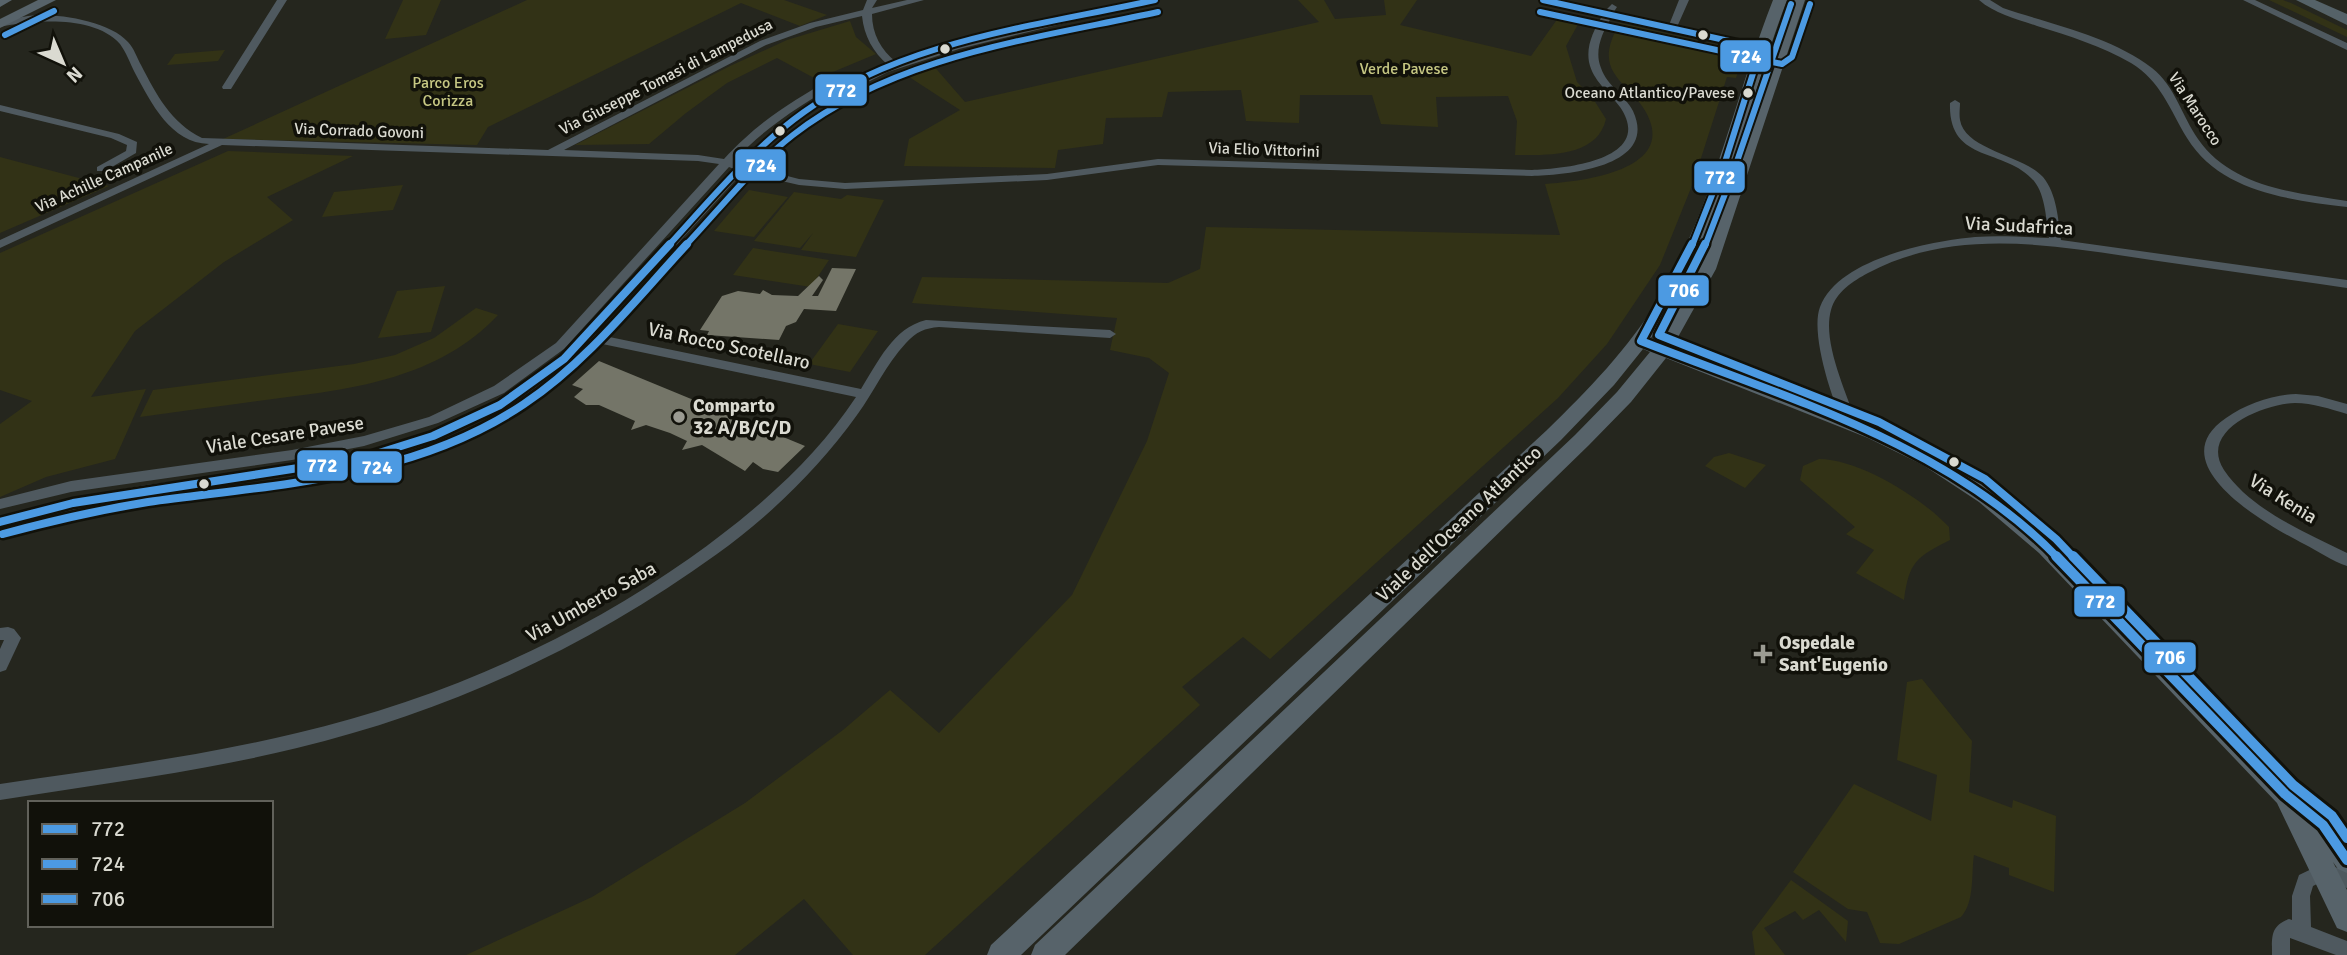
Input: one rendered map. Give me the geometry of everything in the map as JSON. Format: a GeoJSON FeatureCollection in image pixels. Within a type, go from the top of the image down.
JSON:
{"type":"FeatureCollection","features":[{"type":"Feature","properties":{"kind":"main road"},"geometry":{"type":"LineString","coordinates":[[0,3],[5,0]]}},
{"type":"Feature","properties":{"kind":"main road"},"geometry":{"type":"LineString","coordinates":[[0,24],[49,0]]}},
{"type":"Feature","properties":{"kind":"main road","name":"Viale dell'Oceano Atlantico"},"geometry":{"type":"LineString","coordinates":[[1045,955],[1624,397],[1652,345],[1670,295],[1692,251],[1780,0]]}},
{"type":"Feature","properties":{"kind":"main road","name":"Viale dell'Oceano Atlantico"},"geometry":{"type":"LineString","coordinates":[[1001,955],[1580,410],[1682,318],[1711,261],[1798,0]]}},
{"type":"Feature","properties":{"kind":"main road"},"geometry":{"type":"LineString","coordinates":[[2303,0],[2347,20]]}},
{"type":"Feature","properties":{"kind":"main road"},"geometry":{"type":"LineString","coordinates":[[2335,0],[2347,6]]}},
{"type":"Feature","properties":{"kind":"main road"},"geometry":{"type":"LineString","coordinates":[[1652,345],[1894,441],[1959,477],[2018,520],[2285,793],[2323,825],[2347,860]]}},
{"type":"Feature","properties":{"kind":"main road"},"geometry":{"type":"LineString","coordinates":[[2285,793],[2335,876],[2347,919]]}},
{"type":"Feature","properties":{"kind":"street"},"geometry":{"type":"LineString","coordinates":[[48,17],[44,10],[49,0]]}},
{"type":"Feature","properties":{"kind":"street"},"geometry":{"type":"LineString","coordinates":[[227,87],[282,0]]}},
{"type":"Feature","properties":{"kind":"street"},"geometry":{"type":"LineString","coordinates":[[872,0],[866,11],[869,32],[889,62]]}},
{"type":"Feature","properties":{"kind":"street","name":"Via Giuseppe Tomasi di Lampedusa"},"geometry":{"type":"LineString","coordinates":[[551,153],[754,47],[803,28],[919,0]]}},
{"type":"Feature","properties":{"kind":"street","name":"Viale Cesare Pavese"},"geometry":{"type":"LineString","coordinates":[[1104,8],[1119,0]]}},
{"type":"Feature","properties":{"kind":"street","name":"Viale Cesare Pavese"},"geometry":{"type":"LineString","coordinates":[[0,504],[56,488],[121,476],[368,441],[439,419],[483,399],[534,368],[573,331],[725,162],[751,136],[785,110],[838,79],[889,62],[1104,8],[1155,0]]}},
{"type":"Feature","properties":{"kind":"street"},"geometry":{"type":"LineString","coordinates":[[1542,0],[1610,10],[1782,47]]}},
{"type":"Feature","properties":{"kind":"street"},"geometry":{"type":"LineString","coordinates":[[1580,0],[1610,10]]}},
{"type":"Feature","properties":{"kind":"street"},"geometry":{"type":"LineString","coordinates":[[1674,24],[1684,0]]}},
{"type":"Feature","properties":{"kind":"street","name":"Via Marocco"},"geometry":{"type":"LineString","coordinates":[[1984,0],[2005,12],[2115,51],[2143,66],[2165,88],[2200,150],[2228,172],[2275,191],[2347,204]]}},
{"type":"Feature","properties":{"kind":"street"},"geometry":{"type":"LineString","coordinates":[[2248,0],[2346,44]]}},
{"type":"Feature","properties":{"kind":"street"},"geometry":{"type":"LineString","coordinates":[[2259,0],[2346,44]]}},
{"type":"Feature","properties":{"kind":"street","name":"Via Elio Vittorini"},"geometry":{"type":"LineString","coordinates":[[741,168],[799,182],[845,186],[1060,176],[1158,162],[1532,173],[1574,171],[1613,157],[1624,148],[1631,136],[1632,123],[1628,111],[1603,81],[1594,62],[1595,43],[1610,10]]}},
{"type":"Feature","properties":{"kind":"street","name":"Via Corrado Govoni"},"geometry":{"type":"LineString","coordinates":[[0,24],[48,17],[98,28],[118,37],[125,44],[155,101],[167,116],[194,139],[222,143],[698,158],[725,162]]}},
{"type":"Feature","properties":{"kind":"street","name":"Viale Cesare Pavese"},"geometry":{"type":"LineString","coordinates":[[0,522],[41,510],[97,499],[375,457],[470,421],[536,382],[564,359],[777,131],[809,108],[889,62]]}},
{"type":"Feature","properties":{"kind":"street"},"geometry":{"type":"LineString","coordinates":[[1955,103],[1954,123],[1963,137],[2020,165],[2039,180],[2056,243]]}},
{"type":"Feature","properties":{"kind":"street"},"geometry":{"type":"LineString","coordinates":[[0,108],[115,136],[133,144],[131,153],[101,169]]}},
{"type":"Feature","properties":{"kind":"street","name":"Via Achille Campanile"},"geometry":{"type":"LineString","coordinates":[[0,244],[222,143]]}},
{"type":"Feature","properties":{"kind":"street"},"geometry":{"type":"LineString","coordinates":[[725,162],[741,168]]}},
{"type":"Feature","properties":{"kind":"street","name":"Via Sudafrica"},"geometry":{"type":"LineString","coordinates":[[1849,422],[1823,334],[1824,310],[1836,290],[1878,264],[1936,243],[1984,239],[2056,243],[2347,284]]}},
{"type":"Feature","properties":{"kind":"street","name":"Via Umberto Saba"},"geometry":{"type":"LineString","coordinates":[[0,792],[162,766],[299,740],[418,704],[509,668],[627,607],[718,545],[794,479],[831,439],[912,329],[927,323],[1110,334]]}},
{"type":"Feature","properties":{"kind":"street","name":"Via Rocco Scotellaro"},"geometry":{"type":"LineString","coordinates":[[586,337],[865,394]]}},
{"type":"Feature","properties":{"kind":"street","name":"Via Kenia"},"geometry":{"type":"LineString","coordinates":[[2347,409],[2305,399],[2269,402],[2251,410],[2219,431],[2211,441],[2210,449],[2222,477],[2242,498],[2347,560]]}},
{"type":"Feature","properties":{"kind":"street"},"geometry":{"type":"LineString","coordinates":[[289,472],[297,453]]}},
{"type":"Feature","properties":{"kind":"street"},"geometry":{"type":"LineString","coordinates":[[0,634],[8,633],[13,638],[0,665]]}},
{"type":"Feature","properties":{"kind":"street"},"geometry":{"type":"LineString","coordinates":[[2302,932],[2303,884],[2309,877],[2335,876]]}},
{"type":"Feature","properties":{"kind":"street"},"geometry":{"type":"LineString","coordinates":[[2281,955],[2281,933],[2289,929],[2347,950]]}},
{"type":"Feature","properties":{"kind":"green space"},"geometry":{"type":"Polygon","coordinates":[[[403,0],[441,0],[426,35],[385,39],[403,0]]]}},
{"type":"Feature","properties":{"kind":"green space","name":"Parco Eros Corizza"},"geometry":{"type":"Polygon","coordinates":[[[527,0],[784,0],[827,15],[800,26],[741,3],[488,127],[477,145],[223,139],[527,0]]]}},
{"type":"Feature","properties":{"kind":"green space","name":"Verde Pavese"},"geometry":{"type":"Polygon","coordinates":[[[1298,0],[1324,0],[1335,19],[1386,15],[1384,0],[1417,0],[1400,25],[1531,56],[1561,14],[1581,19],[1566,46],[1577,82],[1592,97],[1606,119],[1601,132],[1581,148],[1569,152],[1515,155],[1517,121],[1508,96],[1436,97],[1438,127],[1381,124],[1372,95],[1300,95],[1299,123],[1246,121],[1241,90],[1168,92],[1162,117],[1106,118],[1103,144],[1058,150],[1055,168],[904,166],[909,139],[960,110],[903,73],[932,64],[965,102],[1319,22],[1298,0]]]}},
{"type":"Feature","properties":{"kind":"green space"},"geometry":{"type":"Polygon","coordinates":[[[2269,0],[2291,3],[2347,30],[2347,37],[2269,0]]]}},
{"type":"Feature","properties":{"kind":"green space"},"geometry":{"type":"Polygon","coordinates":[[[850,21],[856,37],[876,54],[816,79],[777,58],[727,83],[649,144],[575,145],[787,40],[850,21]]]}},
{"type":"Feature","properties":{"kind":"green space"},"geometry":{"type":"Polygon","coordinates":[[[1620,23],[1745,51],[1736,78],[1727,77],[1693,183],[1660,265],[1607,344],[1558,398],[1270,659],[1243,637],[1182,687],[1200,705],[925,955],[853,955],[804,899],[735,955],[466,955],[592,897],[745,803],[843,730],[890,690],[939,733],[1072,595],[1147,441],[1169,373],[1149,358],[1110,350],[1117,318],[912,303],[922,277],[1168,283],[1200,269],[1206,227],[1560,235],[1545,184],[1577,181],[1616,171],[1633,163],[1646,152],[1652,139],[1650,121],[1643,108],[1611,68],[1611,41],[1620,23]]]}},
{"type":"Feature","properties":{"kind":"green space"},"geometry":{"type":"Polygon","coordinates":[[[225,50],[218,61],[167,65],[175,54],[225,50]]]}},
{"type":"Feature","properties":{"kind":"green space"},"geometry":{"type":"Polygon","coordinates":[[[228,151],[353,156],[267,197],[293,220],[224,262],[135,331],[91,397],[146,389],[115,459],[46,477],[0,497],[0,424],[32,401],[0,390],[0,253],[228,151]]]}},
{"type":"Feature","properties":{"kind":"green space"},"geometry":{"type":"Polygon","coordinates":[[[0,157],[109,186],[0,233],[0,157]]]}},
{"type":"Feature","properties":{"kind":"green space"},"geometry":{"type":"Polygon","coordinates":[[[403,185],[393,210],[322,217],[334,192],[403,185]]]}},
{"type":"Feature","properties":{"kind":"green space"},"geometry":{"type":"Polygon","coordinates":[[[749,190],[788,197],[754,237],[714,231],[749,190]]]}},
{"type":"Feature","properties":{"kind":"green space"},"geometry":{"type":"Polygon","coordinates":[[[794,192],[841,199],[847,195],[884,200],[856,257],[801,250],[813,233],[800,248],[754,241],[794,192]]]}},
{"type":"Feature","properties":{"kind":"green space"},"geometry":{"type":"Polygon","coordinates":[[[753,248],[829,260],[811,287],[733,275],[753,248]]]}},
{"type":"Feature","properties":{"kind":"green space"},"geometry":{"type":"Polygon","coordinates":[[[445,286],[431,332],[378,338],[397,291],[445,286]]]}},
{"type":"Feature","properties":{"kind":"green space"},"geometry":{"type":"Polygon","coordinates":[[[476,308],[498,315],[475,336],[449,353],[394,377],[334,391],[140,417],[153,390],[354,364],[395,355],[434,338],[476,308]]]}},
{"type":"Feature","properties":{"kind":"green space"},"geometry":{"type":"Polygon","coordinates":[[[838,324],[878,331],[850,372],[809,364],[838,324]]]}},
{"type":"Feature","properties":{"kind":"green space"},"geometry":{"type":"Polygon","coordinates":[[[1729,453],[1766,465],[1745,488],[1705,466],[1714,457],[1729,453]]]}},
{"type":"Feature","properties":{"kind":"green space"},"geometry":{"type":"Polygon","coordinates":[[[1819,459],[1852,466],[1889,482],[1923,504],[1949,527],[1950,540],[1922,556],[1912,568],[1904,600],[1856,573],[1874,550],[1846,534],[1855,527],[1800,480],[1803,466],[1819,459]]]}},
{"type":"Feature","properties":{"kind":"green space"},"geometry":{"type":"Polygon","coordinates":[[[1922,679],[1972,741],[1969,792],[2012,808],[2013,800],[2056,816],[2054,892],[2009,875],[2009,868],[1974,855],[1969,904],[1961,917],[1899,944],[1880,943],[1867,912],[1848,909],[1793,872],[1854,784],[1931,821],[1937,775],[1897,760],[1907,682],[1922,679]]]}},
{"type":"Feature","properties":{"kind":"green space"},"geometry":{"type":"Polygon","coordinates":[[[1791,880],[1848,921],[1846,942],[1819,910],[1803,920],[1795,911],[1764,928],[1785,955],[1755,955],[1752,932],[1791,880]]]}},
{"type":"Feature","properties":{"kind":"building"},"geometry":{"type":"Polygon","coordinates":[[[832,268],[856,269],[836,311],[804,309],[796,322],[786,326],[779,340],[707,335],[709,331],[700,330],[722,296],[738,291],[760,294],[763,290],[772,295],[798,296],[819,276],[823,280],[812,296],[818,296],[832,268]]]}},
{"type":"Feature","properties":{"kind":"building","name":"Comparto 32 A/B/C/D"},"geometry":{"type":"Polygon","coordinates":[[[599,361],[805,446],[778,472],[763,469],[753,462],[745,471],[702,445],[682,450],[687,441],[670,433],[646,425],[631,430],[635,421],[599,405],[586,405],[574,397],[583,389],[572,385],[599,361]]]}},
{"type":"Feature","properties":{"kind":"transit line","name":"772"},"geometry":{"type":"LineString","coordinates":[[0,522],[73,503],[363,458],[433,436],[500,405],[564,359],[758,149],[817,103],[856,82],[938,50],[1155,0]]}},
{"type":"Feature","properties":{"kind":"transit line","name":"772"},"geometry":{"type":"LineString","coordinates":[[1543,0],[1761,48],[1711,199],[1680,271],[1641,341],[1875,433],[1978,489],[2047,547],[2285,794],[2323,825],[2347,860]]}},
{"type":"Feature","properties":{"kind":"transit line","name":"706"},"geometry":{"type":"LineString","coordinates":[[1791,4],[1717,215],[1681,296],[1659,335],[1879,422],[1985,479],[2056,539],[2293,785],[2332,816],[2347,838]]}},
{"type":"Feature","properties":{"kind":"transit line","name":"724"},"geometry":{"type":"LineString","coordinates":[[1540,12],[1782,64],[1792,57],[1810,4]]}},
{"type":"Feature","properties":{"kind":"transit line","name":"724"},"geometry":{"type":"LineString","coordinates":[[5,35],[54,11]]}},
{"type":"Feature","properties":{"kind":"transit line","name":"724"},"geometry":{"type":"LineString","coordinates":[[3,534],[132,505],[334,476],[423,453],[466,436],[526,403],[575,363],[767,158],[793,135],[832,108],[874,87],[967,55],[1158,12]]}},
{"type":"Feature","properties":{"kind":"place","name":"Oceano Atlantico/Pavese"},"geometry":{"type":"Point","coordinates":[1748,93]}},
{"type":"Feature","properties":{"kind":"place","name":"Comparto 32 A/B/C/D"},"geometry":{"type":"Point","coordinates":[679,417]}},
{"type":"Feature","properties":{"kind":"place","name":"Ospedale Sant'Eugenio"},"geometry":{"type":"Point","coordinates":[1763,654]}}]}
